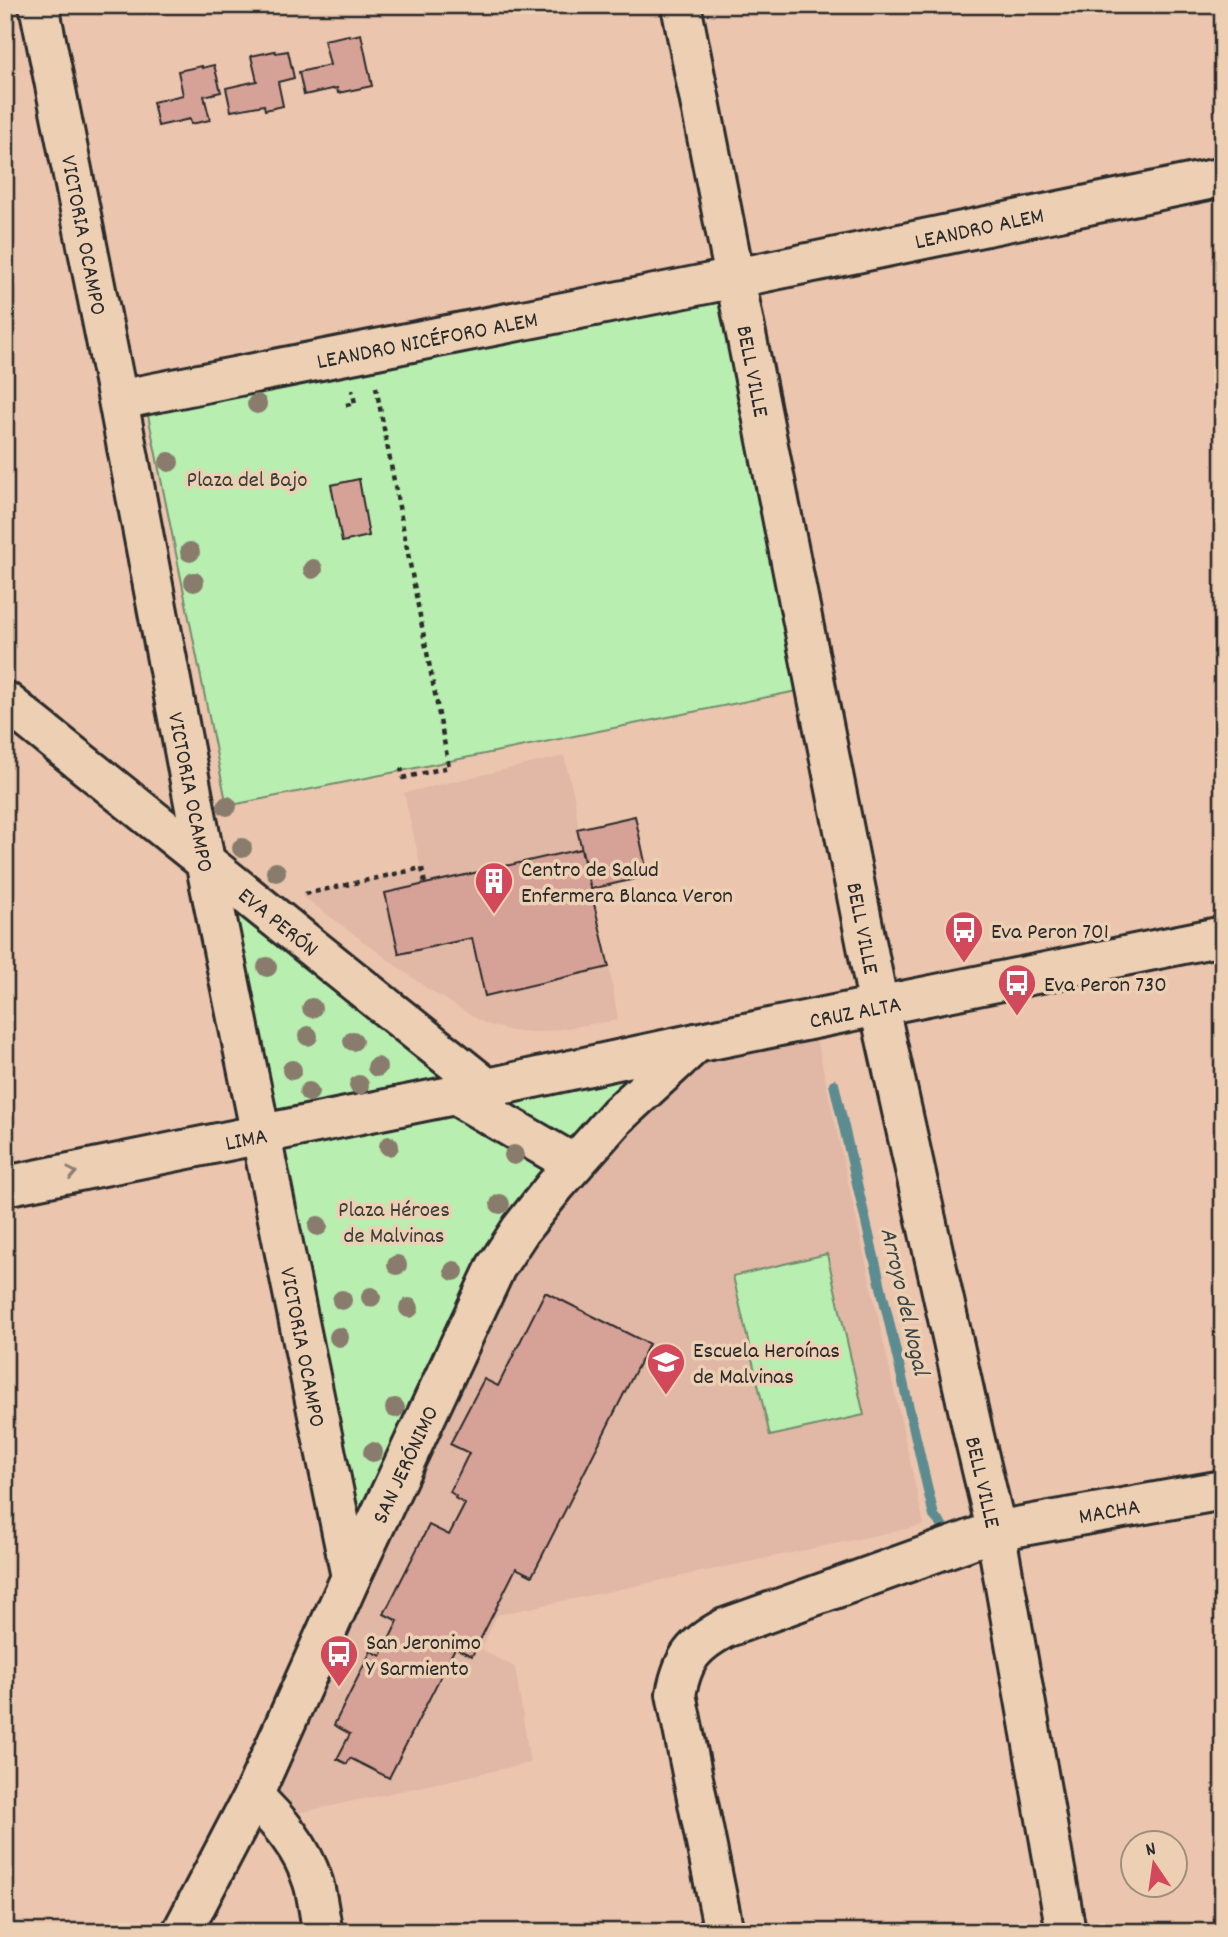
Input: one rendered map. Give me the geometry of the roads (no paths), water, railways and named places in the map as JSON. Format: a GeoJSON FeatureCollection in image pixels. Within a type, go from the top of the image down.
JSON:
{"type":"FeatureCollection","features":[{"type":"Feature","properties":{"kind":"street","name":"VICTORIA OCAMPO"},"geometry":{"type":"LineString","coordinates":[[39,5],[118,400],[205,861],[351,1577]]}},
{"type":"Feature","properties":{"kind":"street","name":"BELL VILLE"},"geometry":{"type":"LineString","coordinates":[[681,5],[879,1007],[995,1531],[1066,1932]]}},
{"type":"Feature","properties":{"kind":"street","name":"LEANDRO ALEM"},"geometry":{"type":"LineString","coordinates":[[736,278],[1223,177]]}},
{"type":"Feature","properties":{"kind":"street","name":"LEANDRO NICÉFORO ALEM"},"geometry":{"type":"LineString","coordinates":[[118,400],[736,278]]}},
{"type":"Feature","properties":{"kind":"street","name":"EVA PERÓN"},"geometry":{"type":"LineString","coordinates":[[5,701],[260,904],[471,1092],[574,1164]]}},
{"type":"Feature","properties":{"kind":"street","name":"CRUZ ALTA"},"geometry":{"type":"LineString","coordinates":[[471,1092],[695,1043],[1223,936]]}},
{"type":"Feature","properties":{"kind":"street","name":"SAN JERÓNIMO"},"geometry":{"type":"LineString","coordinates":[[182,1932],[253,1796],[351,1577],[496,1267],[521,1229],[574,1164],[618,1115],[695,1043]]}},
{"type":"Feature","properties":{"kind":"street","name":"LIMA"},"geometry":{"type":"LineString","coordinates":[[5,1186],[471,1092]]}},
{"type":"Feature","properties":{"kind":"street","name":"MACHA"},"geometry":{"type":"LineString","coordinates":[[724,1932],[676,1694],[679,1676],[688,1657],[702,1640],[724,1628],[995,1531],[1223,1490]]}},
{"type":"Feature","properties":{"kind":"street"},"geometry":{"type":"LineString","coordinates":[[253,1796],[296,1844],[313,1882],[323,1932]]}},
{"type":"Feature","properties":{"kind":"waterway","name":"Arroyo del Nogal"},"geometry":{"type":"LineString","coordinates":[[834,1084],[934,1516],[942,1525]]}},
{"type":"Feature","properties":{"kind":"place","name":"Centro de Salud Enfermera Blanca Veron"},"geometry":{"type":"Point","coordinates":[494,915]}},
{"type":"Feature","properties":{"kind":"place","name":"Eva Peron 701"},"geometry":{"type":"Point","coordinates":[964,964]}},
{"type":"Feature","properties":{"kind":"place","name":"Eva Peron 730"},"geometry":{"type":"Point","coordinates":[1017,1017]}},
{"type":"Feature","properties":{"kind":"place","name":"Escuela Heroínas de Malvinas"},"geometry":{"type":"Point","coordinates":[666,1396]}},
{"type":"Feature","properties":{"kind":"place","name":"San Jeronimo Y Sarmiento"},"geometry":{"type":"Point","coordinates":[339,1688]}},
{"type":"Feature","properties":{"kind":"park label","name":"Plaza del Bajo"},"geometry":{"type":"Point","coordinates":[247,478]}},
{"type":"Feature","properties":{"kind":"park label","name":"Plaza Héroes de Malvinas"},"geometry":{"type":"Point","coordinates":[394,1221]}}]}
